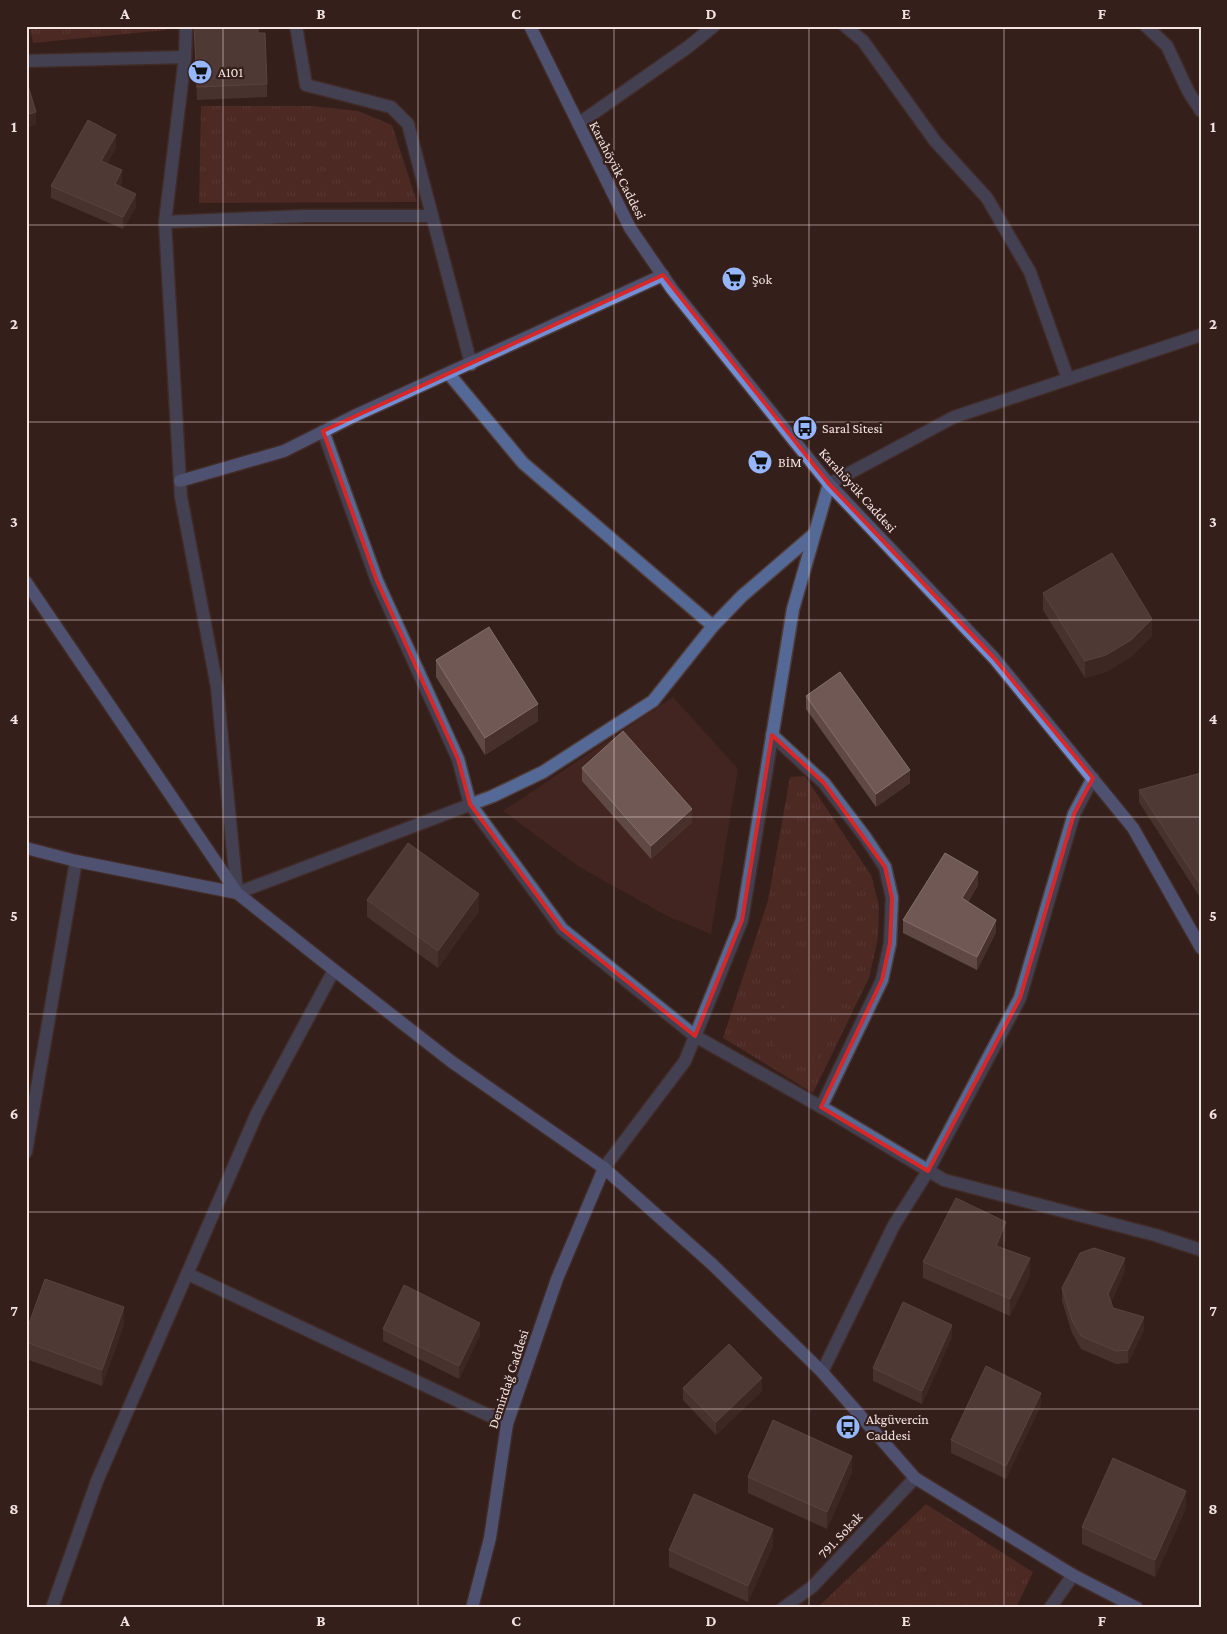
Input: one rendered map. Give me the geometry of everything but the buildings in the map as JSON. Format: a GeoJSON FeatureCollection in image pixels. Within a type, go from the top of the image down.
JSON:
{"type":"FeatureCollection","features":[{"type":"Feature","properties":{"kind":"street"},"geometry":{"type":"LineString","coordinates":[[186,26],[185,57],[165,222],[180,481],[181,497],[217,687],[238,892]]}},
{"type":"Feature","properties":{"kind":"street"},"geometry":{"type":"LineString","coordinates":[[296,26],[306,85],[391,107],[408,124],[471,364]]}},
{"type":"Feature","properties":{"kind":"street","name":"Karahöyük Caddesi"},"geometry":{"type":"LineString","coordinates":[[530,26],[630,228],[663,275],[829,484],[994,658],[1133,828],[1201,948]]}},
{"type":"Feature","properties":{"kind":"street"},"geometry":{"type":"LineString","coordinates":[[578,124],[688,47],[714,26]]}},
{"type":"Feature","properties":{"kind":"street"},"geometry":{"type":"LineString","coordinates":[[844,26],[863,41],[935,141],[987,198],[1030,272],[1068,379]]}},
{"type":"Feature","properties":{"kind":"street"},"geometry":{"type":"LineString","coordinates":[[1146,26],[1167,46],[1188,91],[1201,111]]}},
{"type":"Feature","properties":{"kind":"street"},"geometry":{"type":"LineString","coordinates":[[26,60],[185,57]]}},
{"type":"Feature","properties":{"kind":"street"},"geometry":{"type":"LineString","coordinates":[[165,222],[305,216],[432,216]]}},
{"type":"Feature","properties":{"kind":"street"},"geometry":{"type":"LineString","coordinates":[[180,481],[284,451],[323,431],[663,275]]}},
{"type":"Feature","properties":{"kind":"street"},"geometry":{"type":"LineString","coordinates":[[604,1168],[685,1061],[742,920],[793,609],[829,484],[954,417],[1201,335]]}},
{"type":"Feature","properties":{"kind":"street"},"geometry":{"type":"LineString","coordinates":[[448,374],[523,463],[713,626]]}},
{"type":"Feature","properties":{"kind":"street"},"geometry":{"type":"LineString","coordinates":[[323,431],[377,581],[458,759],[470,804],[562,929],[695,1036],[821,1107],[944,1180],[1155,1235],[1201,1250]]}},
{"type":"Feature","properties":{"kind":"street"},"geometry":{"type":"LineString","coordinates":[[26,848],[76,861],[238,892],[493,796],[543,772],[653,701],[713,626],[742,596],[814,534]]}},
{"type":"Feature","properties":{"kind":"street"},"geometry":{"type":"LineString","coordinates":[[26,582],[238,892],[452,1062],[604,1168],[713,1266],[822,1372],[914,1478],[1073,1575],[1136,1608]]}},
{"type":"Feature","properties":{"kind":"street"},"geometry":{"type":"LineString","coordinates":[[772,734],[824,783],[865,837],[885,867],[892,898],[890,943],[882,980],[821,1107]]}},
{"type":"Feature","properties":{"kind":"street"},"geometry":{"type":"LineString","coordinates":[[822,1372],[894,1225],[928,1171],[1020,998],[1074,814],[1093,778]]}},
{"type":"Feature","properties":{"kind":"street"},"geometry":{"type":"LineString","coordinates":[[26,1152],[76,861]]}},
{"type":"Feature","properties":{"kind":"street"},"geometry":{"type":"LineString","coordinates":[[52,1608],[97,1481],[257,1114],[334,970]]}},
{"type":"Feature","properties":{"kind":"street","name":"Demirdağ Caddesi"},"geometry":{"type":"LineString","coordinates":[[472,1608],[490,1538],[507,1424],[557,1279],[604,1168]]}},
{"type":"Feature","properties":{"kind":"street"},"geometry":{"type":"LineString","coordinates":[[188,1274],[507,1424]]}},
{"type":"Feature","properties":{"kind":"street","name":"791. Sokak"},"geometry":{"type":"LineString","coordinates":[[783,1608],[812,1587],[914,1478]]}},
{"type":"Feature","properties":{"kind":"street"},"geometry":{"type":"LineString","coordinates":[[1050,1608],[1073,1575]]}},
{"type":"Feature","properties":{"kind":"highlighted area"},"geometry":{"type":"Polygon","coordinates":[[[663,275],[829,484],[994,658],[1093,778],[1074,814],[1020,998],[928,1171],[821,1107],[882,980],[890,943],[892,898],[885,867],[824,783],[772,735],[742,920],[695,1036],[562,929],[470,804],[458,759],[377,581],[323,431],[663,275]]]}},
{"type":"Feature","properties":{"kind":"shaded area"},"geometry":{"type":"Polygon","coordinates":[[[673,697],[738,769],[711,934],[667,916],[578,866],[503,811],[673,697]]]}},
{"type":"Feature","properties":{"kind":"green space"},"geometry":{"type":"Polygon","coordinates":[[[29,26],[166,26],[166,30],[33,43],[29,26]]]}},
{"type":"Feature","properties":{"kind":"green space"},"geometry":{"type":"Polygon","coordinates":[[[201,106],[312,106],[358,111],[392,125],[417,202],[199,203],[201,106]]]}},
{"type":"Feature","properties":{"kind":"green space"},"geometry":{"type":"Polygon","coordinates":[[[805,776],[871,875],[879,905],[878,938],[869,978],[813,1093],[723,1038],[768,900],[790,777],[805,776]]]}},
{"type":"Feature","properties":{"kind":"green space"},"geometry":{"type":"Polygon","coordinates":[[[799,966],[843,980],[817,1059],[773,1045],[799,966]]]}},
{"type":"Feature","properties":{"kind":"green space"},"geometry":{"type":"Polygon","coordinates":[[[926,1504],[1033,1572],[1016,1608],[817,1608],[926,1504]]]}},
{"type":"Feature","properties":{"kind":"place","name":"A101"},"geometry":{"type":"Point","coordinates":[200,72]}},
{"type":"Feature","properties":{"kind":"place","name":"Şok"},"geometry":{"type":"Point","coordinates":[734,279]}},
{"type":"Feature","properties":{"kind":"place","name":"Saral Sitesi"},"geometry":{"type":"Point","coordinates":[805,428]}},
{"type":"Feature","properties":{"kind":"place","name":"BİM"},"geometry":{"type":"Point","coordinates":[760,462]}},
{"type":"Feature","properties":{"kind":"place","name":"Akgüvercin Caddesi"},"geometry":{"type":"Point","coordinates":[848,1427]}}]}
